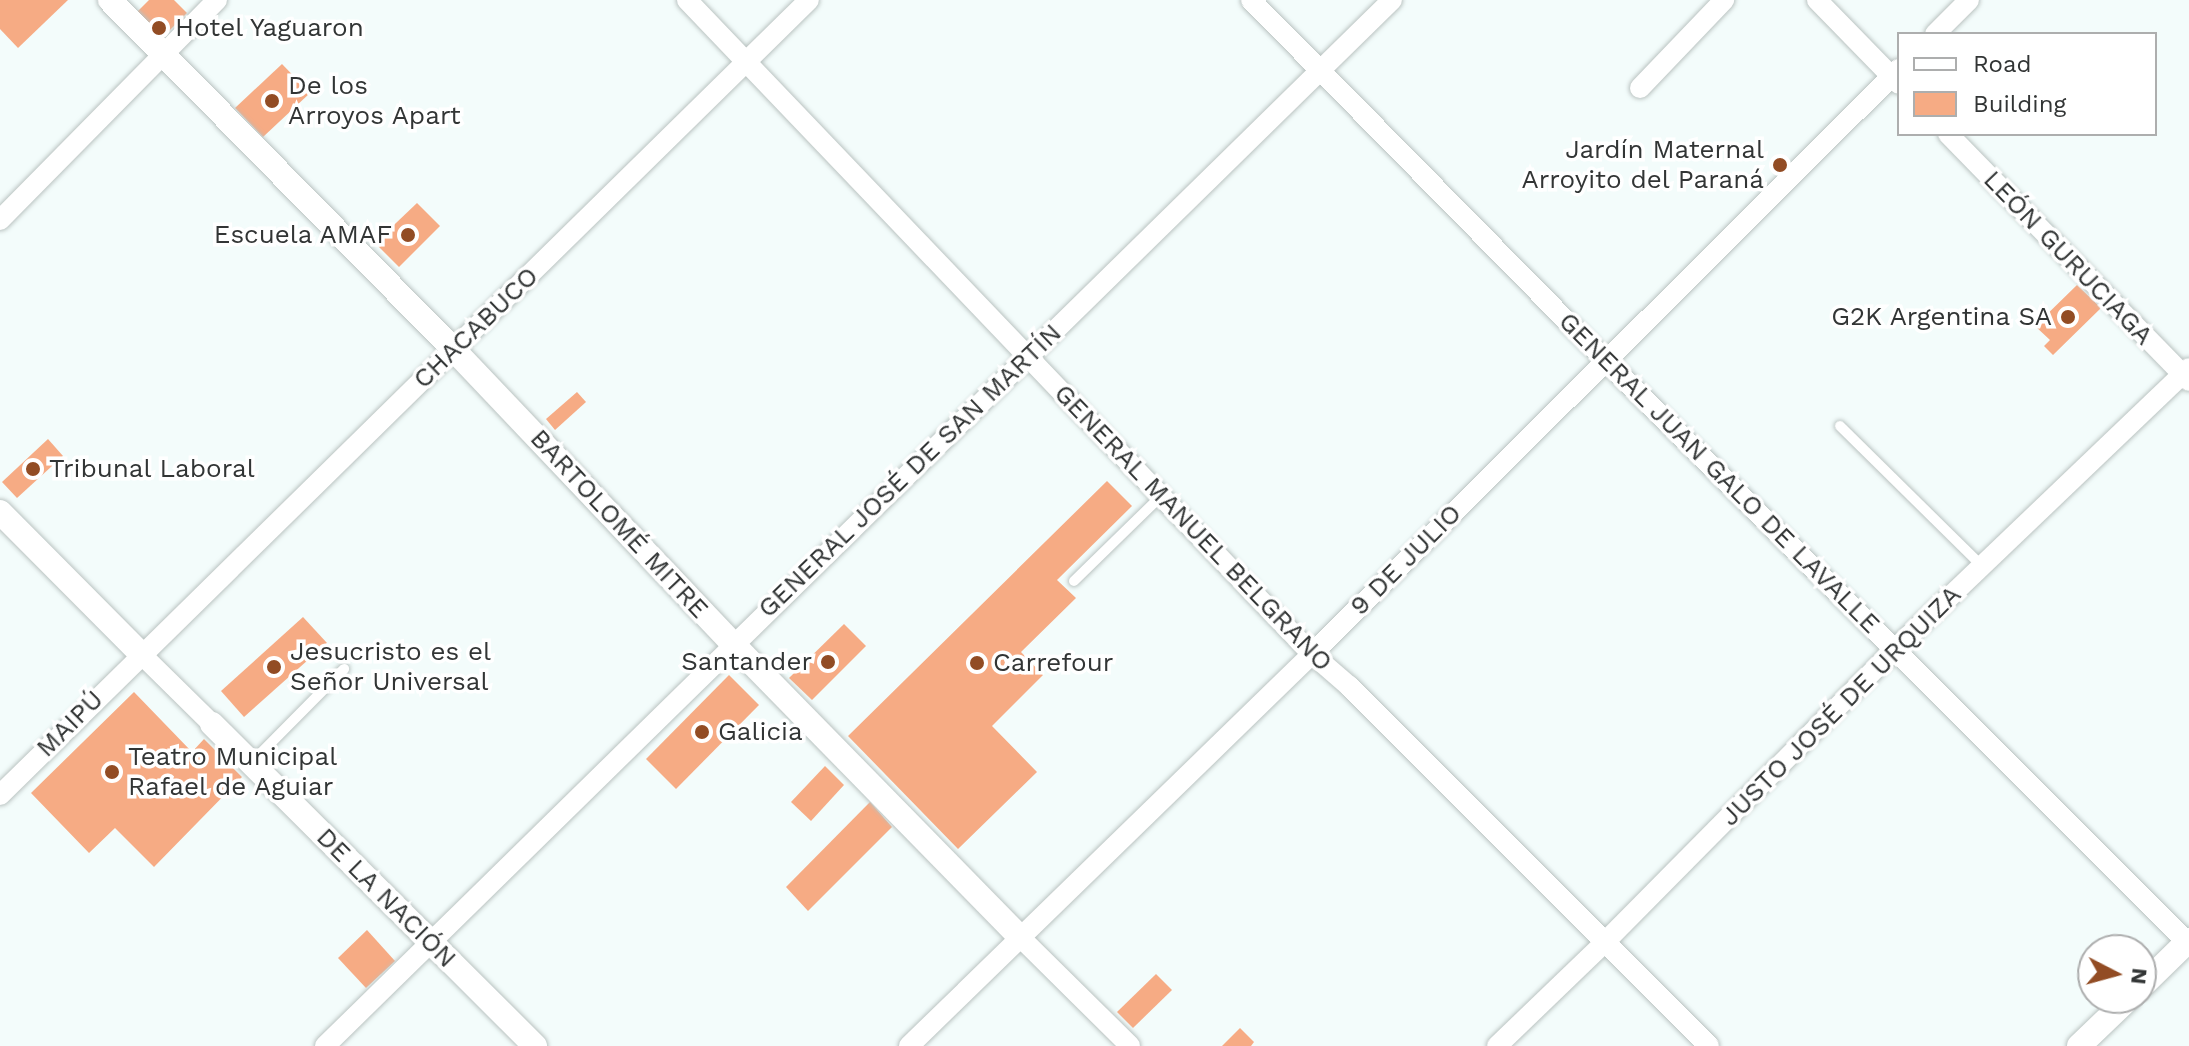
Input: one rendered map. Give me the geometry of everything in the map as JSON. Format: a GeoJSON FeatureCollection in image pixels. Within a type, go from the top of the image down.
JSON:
{"type":"FeatureCollection","features":[{"type":"Feature","properties":{"kind":"street","name":"BARTOLOMÉ MITRE"},"geometry":{"type":"LineString","coordinates":[[110,0],[454,350],[733,644],[1130,1046]]}},
{"type":"Feature","properties":{"kind":"street"},"geometry":{"type":"LineString","coordinates":[[0,220],[217,0]]}},
{"type":"Feature","properties":{"kind":"street","name":"GENERAL MANUEL BELGRANO"},"geometry":{"type":"LineString","coordinates":[[687,0],[1312,654],[1349,686],[1709,1046]]}},
{"type":"Feature","properties":{"kind":"street","name":"CHACABUCO"},"geometry":{"type":"LineString","coordinates":[[141,654],[809,0]]}},
{"type":"Feature","properties":{"kind":"street","name":"GENERAL JUAN GALO DE LAVALLE"},"geometry":{"type":"LineString","coordinates":[[1251,0],[1605,360],[2188,942]]}},
{"type":"Feature","properties":{"kind":"street","name":"GENERAL JOSÉ DE SAN MARTÍN"},"geometry":{"type":"LineString","coordinates":[[325,1046],[1392,0]]}},
{"type":"Feature","properties":{"kind":"street"},"geometry":{"type":"LineString","coordinates":[[1640,88],[1724,0]]}},
{"type":"Feature","properties":{"kind":"street"},"geometry":{"type":"LineString","coordinates":[[1817,0],[1897,77]]}},
{"type":"Feature","properties":{"kind":"street"},"geometry":{"type":"LineString","coordinates":[[1937,32],[1969,0]]}},
{"type":"Feature","properties":{"kind":"street","name":"9 DE JULIO"},"geometry":{"type":"LineString","coordinates":[[909,1046],[1312,654],[1605,360],[1897,77]]}},
{"type":"Feature","properties":{"kind":"street","name":"LEÓN GURUCIAGA"},"geometry":{"type":"LineString","coordinates":[[1950,136],[2187,375]]}},
{"type":"Feature","properties":{"kind":"street","name":"JUSTO JOSÉ DE URQUIZA"},"geometry":{"type":"LineString","coordinates":[[1497,1046],[1606,941],[1896,648],[2187,375]]}},
{"type":"Feature","properties":{"kind":"street","name":"DE LA NACIÓN"},"geometry":{"type":"LineString","coordinates":[[0,512],[535,1046]]}},
{"type":"Feature","properties":{"kind":"street","name":"MAIPÚ"},"geometry":{"type":"LineString","coordinates":[[0,795],[141,654]]}},
{"type":"Feature","properties":{"kind":"street"},"geometry":{"type":"LineString","coordinates":[[2157,972],[2188,942]]}},
{"type":"Feature","properties":{"kind":"street"},"geometry":{"type":"LineString","coordinates":[[2079,1046],[2112,1014]]}},
{"type":"Feature","properties":{"kind":"lane"},"geometry":{"type":"LineString","coordinates":[[1840,426],[1982,566]]}},
{"type":"Feature","properties":{"kind":"lane"},"geometry":{"type":"LineString","coordinates":[[1074,581],[1161,496]]}},
{"type":"Feature","properties":{"kind":"lane"},"geometry":{"type":"LineString","coordinates":[[251,763],[344,669]]}},
{"type":"Feature","properties":{"kind":"building"},"geometry":{"type":"Polygon","coordinates":[[[0,0],[68,0],[18,48],[0,29],[0,0]]]}},
{"type":"Feature","properties":{"kind":"building","name":"Hotel Yaguaron"},"geometry":{"type":"Polygon","coordinates":[[[149,0],[174,0],[187,13],[159,41],[134,15],[149,0]]]}},
{"type":"Feature","properties":{"kind":"building","name":"De los Arroyos Apart"},"geometry":{"type":"Polygon","coordinates":[[[282,64],[310,93],[263,137],[235,108],[282,64]]]}},
{"type":"Feature","properties":{"kind":"building","name":"Escuela AMAF"},"geometry":{"type":"Polygon","coordinates":[[[417,203],[440,226],[399,267],[375,243],[417,203]]]}},
{"type":"Feature","properties":{"kind":"building","name":"G2K Argentina SA"},"geometry":{"type":"Polygon","coordinates":[[[2077,285],[2101,308],[2053,355],[2044,346],[2050,340],[2035,326],[2077,285]]]}},
{"type":"Feature","properties":{"kind":"building"},"geometry":{"type":"Polygon","coordinates":[[[577,392],[586,402],[555,430],[546,419],[577,392]]]}},
{"type":"Feature","properties":{"kind":"building","name":"Tribunal Laboral"},"geometry":{"type":"Polygon","coordinates":[[[48,439],[63,456],[17,498],[2,482],[48,439]]]}},
{"type":"Feature","properties":{"kind":"building","name":"Carrefour"},"geometry":{"type":"Polygon","coordinates":[[[1107,481],[1132,506],[1057,580],[1076,598],[1021,652],[1043,675],[992,726],[1037,772],[958,849],[848,736],[1107,481]]]}},
{"type":"Feature","properties":{"kind":"building","name":"Jesucristo es el Señor Universal"},"geometry":{"type":"Polygon","coordinates":[[[303,617],[327,643],[244,717],[221,691],[303,617]]]}},
{"type":"Feature","properties":{"kind":"building","name":"Santander"},"geometry":{"type":"Polygon","coordinates":[[[844,624],[866,646],[812,700],[789,678],[844,624]]]}},
{"type":"Feature","properties":{"kind":"building","name":"Galicia"},"geometry":{"type":"Polygon","coordinates":[[[729,675],[759,705],[676,789],[646,759],[729,675]]]}},
{"type":"Feature","properties":{"kind":"building","name":"Teatro Municipal Rafael de Aguiar"},"geometry":{"type":"Polygon","coordinates":[[[134,692],[192,752],[204,739],[242,777],[154,867],[115,828],[89,853],[31,793],[134,692]]]}},
{"type":"Feature","properties":{"kind":"building"},"geometry":{"type":"Polygon","coordinates":[[[825,766],[844,785],[811,821],[791,802],[825,766]]]}},
{"type":"Feature","properties":{"kind":"building"},"geometry":{"type":"Polygon","coordinates":[[[870,802],[892,827],[808,911],[786,887],[870,802]]]}},
{"type":"Feature","properties":{"kind":"building"},"geometry":{"type":"Polygon","coordinates":[[[367,930],[395,961],[366,988],[338,958],[367,930]]]}},
{"type":"Feature","properties":{"kind":"building"},"geometry":{"type":"Polygon","coordinates":[[[1156,974],[1172,990],[1133,1028],[1117,1012],[1156,974]]]}},
{"type":"Feature","properties":{"kind":"building"},"geometry":{"type":"Polygon","coordinates":[[[1240,1028],[1254,1042],[1251,1046],[1222,1046],[1240,1028]]]}},
{"type":"Feature","properties":{"kind":"place","name":"Hotel Yaguaron"},"geometry":{"type":"Point","coordinates":[159,28]}},
{"type":"Feature","properties":{"kind":"place","name":"De los Arroyos Apart"},"geometry":{"type":"Point","coordinates":[272,101]}},
{"type":"Feature","properties":{"kind":"place","name":"Jardín Maternal Arroyito del Paraná"},"geometry":{"type":"Point","coordinates":[1780,165]}},
{"type":"Feature","properties":{"kind":"place","name":"Escuela AMAF"},"geometry":{"type":"Point","coordinates":[408,235]}},
{"type":"Feature","properties":{"kind":"place","name":"G2K Argentina SA"},"geometry":{"type":"Point","coordinates":[2068,317]}},
{"type":"Feature","properties":{"kind":"place","name":"Tribunal Laboral"},"geometry":{"type":"Point","coordinates":[33,469]}},
{"type":"Feature","properties":{"kind":"place","name":"Santander"},"geometry":{"type":"Point","coordinates":[828,662]}},
{"type":"Feature","properties":{"kind":"place","name":"Carrefour"},"geometry":{"type":"Point","coordinates":[977,663]}},
{"type":"Feature","properties":{"kind":"place","name":"Jesucristo es el Señor Universal"},"geometry":{"type":"Point","coordinates":[274,667]}},
{"type":"Feature","properties":{"kind":"place","name":"Galicia"},"geometry":{"type":"Point","coordinates":[702,732]}},
{"type":"Feature","properties":{"kind":"place","name":"Teatro Municipal Rafael de Aguiar"},"geometry":{"type":"Point","coordinates":[112,772]}}]}
